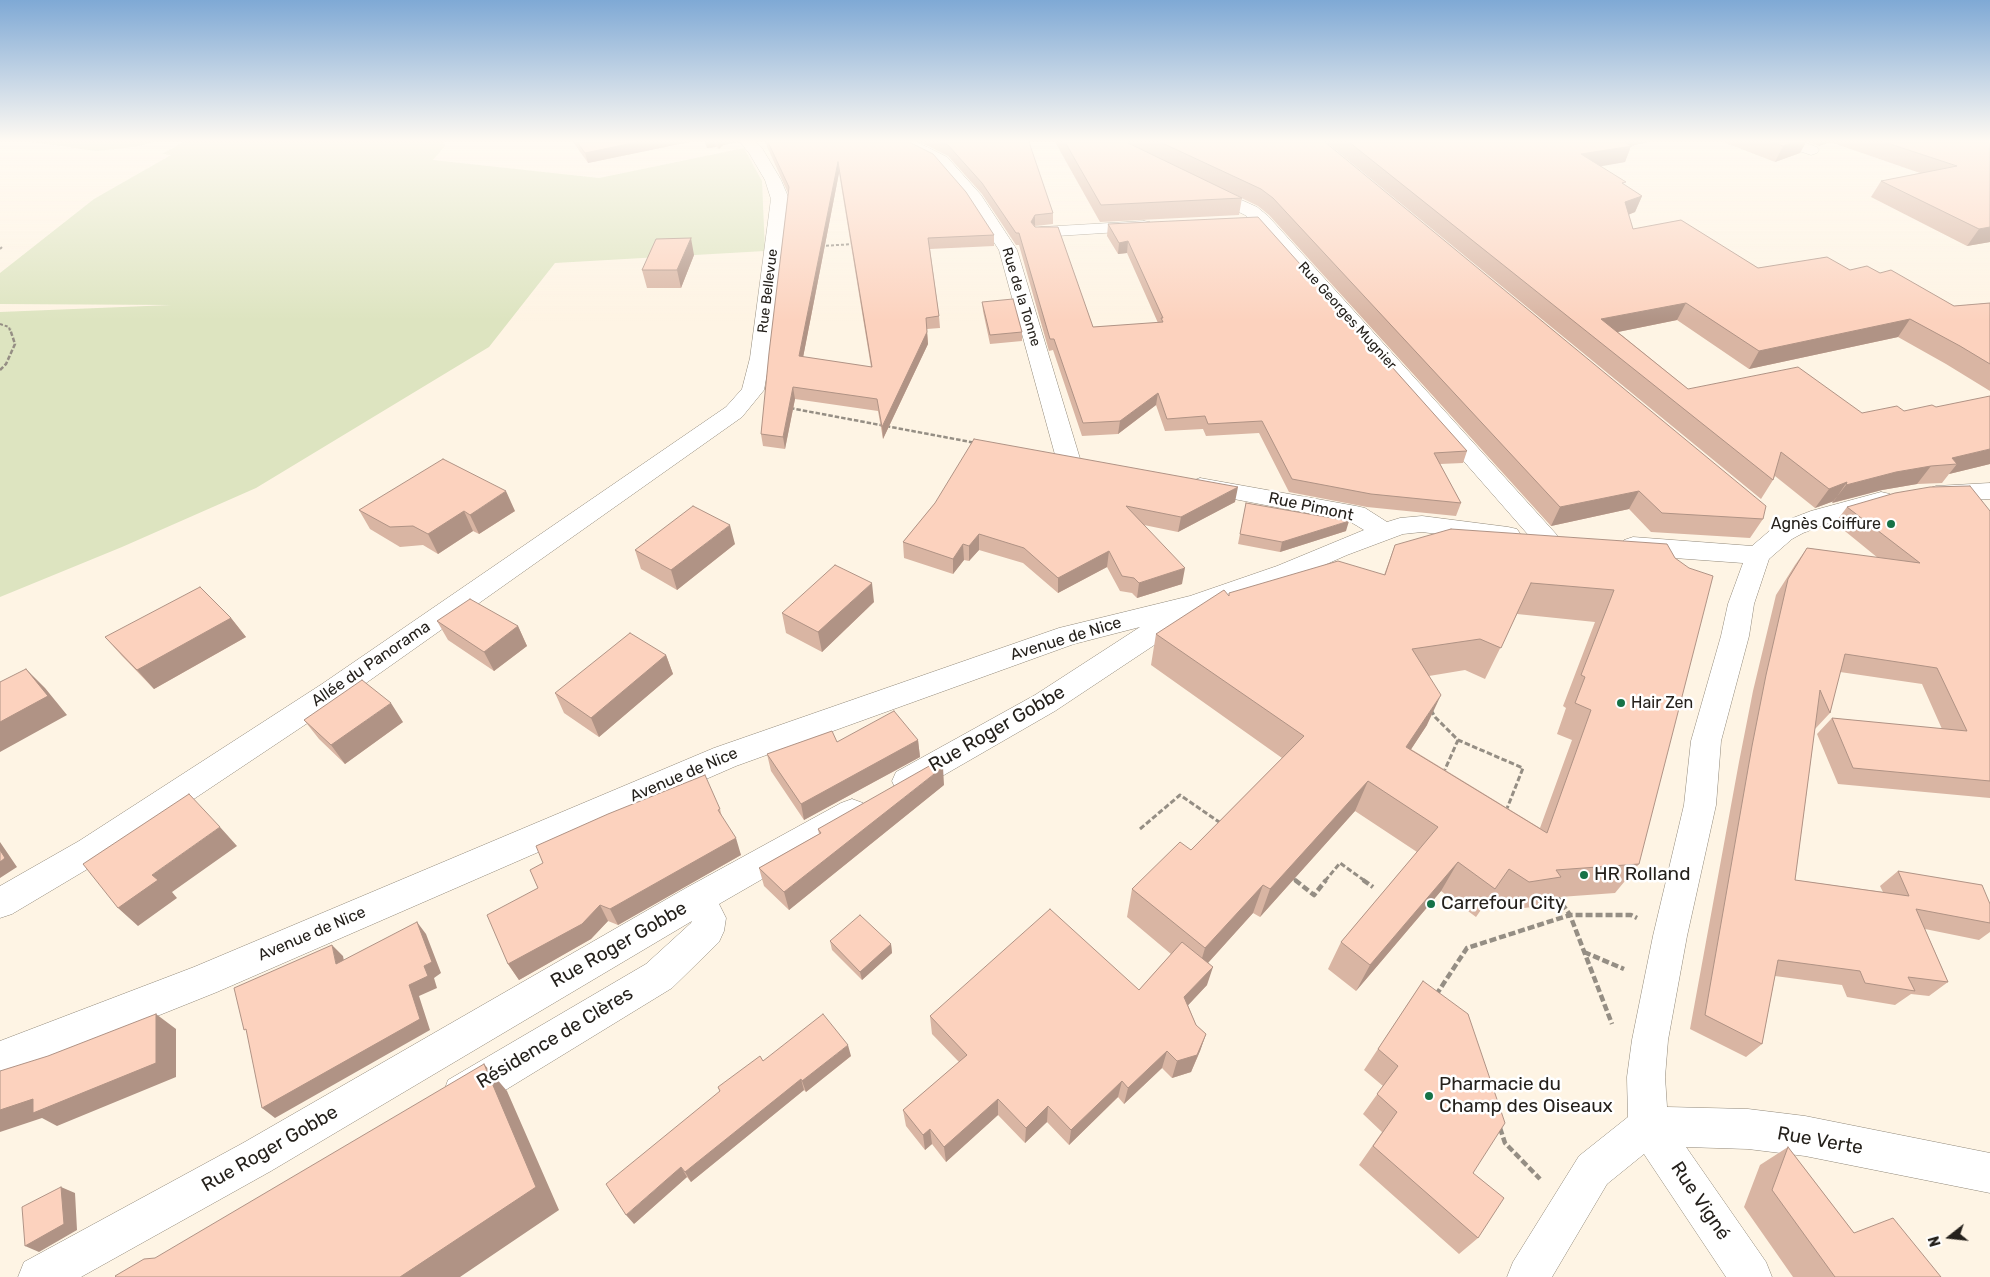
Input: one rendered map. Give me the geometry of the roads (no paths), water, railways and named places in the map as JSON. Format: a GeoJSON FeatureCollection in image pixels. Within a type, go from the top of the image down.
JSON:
{"type":"FeatureCollection","features":[{"type":"Feature","properties":{"kind":"street","name":"Rue Bellevue"},"geometry":{"type":"LineString","coordinates":[[740,406],[753,390],[760,358],[780,202]]}},
{"type":"Feature","properties":{"kind":"street","name":"Rue de la Tonne"},"geometry":{"type":"LineString","coordinates":[[977,202],[1008,250],[1069,461]]}},
{"type":"Feature","properties":{"kind":"street","name":"Rue Georges Mugnier"},"geometry":{"type":"LineString","coordinates":[[1232,202],[1251,211],[1262,220],[1557,540],[1422,524],[1400,526],[1384,531]]}},
{"type":"Feature","properties":{"kind":"street"},"geometry":{"type":"LineString","coordinates":[[1233,222],[1262,220]]}},
{"type":"Feature","properties":{"kind":"street"},"geometry":{"type":"LineString","coordinates":[[1041,232],[1156,226]]}},
{"type":"Feature","properties":{"kind":"street","name":"Allée du Panorama"},"geometry":{"type":"LineString","coordinates":[[0,903],[90,851],[332,692],[740,406]]}},
{"type":"Feature","properties":{"kind":"street","name":"Rue Pimont"},"geometry":{"type":"LineString","coordinates":[[1174,481],[1356,514],[1384,531]]}},
{"type":"Feature","properties":{"kind":"street"},"geometry":{"type":"LineString","coordinates":[[1528,1277],[1593,1170],[1648,1126],[1646,1077],[1650,1040],[1670,936],[1700,804],[1706,741],[1735,636],[1741,604],[1758,555],[1776,528],[1882,500],[1917,494],[1990,491]]}},
{"type":"Feature","properties":{"kind":"street"},"geometry":{"type":"LineString","coordinates":[[1966,492],[1984,516]]}},
{"type":"Feature","properties":{"kind":"street","name":"Avenue de Nice"},"geometry":{"type":"LineString","coordinates":[[0,1060],[204,980],[724,757],[1069,635],[1194,604],[1286,572],[1384,531]]}},
{"type":"Feature","properties":{"kind":"street"},"geometry":{"type":"LineString","coordinates":[[1607,544],[1758,555]]}},
{"type":"Feature","properties":{"kind":"street","name":"Rue Roger Gobbe"},"geometry":{"type":"LineString","coordinates":[[40,1277],[257,1157],[698,898],[1045,703],[1194,604]]}},
{"type":"Feature","properties":{"kind":"street","name":"Résidence de Clères"},"geometry":{"type":"LineString","coordinates":[[430,1114],[659,976],[708,931],[709,918],[698,898]]}},
{"type":"Feature","properties":{"kind":"street","name":"Rue Verte"},"geometry":{"type":"LineString","coordinates":[[1648,1126],[1748,1129],[1805,1136],[1990,1173]]}},
{"type":"Feature","properties":{"kind":"street","name":"Rue Vigné"},"geometry":{"type":"LineString","coordinates":[[1648,1126],[1751,1277]]}},
{"type":"Feature","properties":{"kind":"place","name":"Agnès Coiffure"},"geometry":{"type":"Point","coordinates":[1891,524]}},
{"type":"Feature","properties":{"kind":"place","name":"Hair Zen"},"geometry":{"type":"Point","coordinates":[1621,703]}},
{"type":"Feature","properties":{"kind":"place","name":"HR Rolland"},"geometry":{"type":"Point","coordinates":[1584,875]}},
{"type":"Feature","properties":{"kind":"place","name":"Carrefour City"},"geometry":{"type":"Point","coordinates":[1431,904]}},
{"type":"Feature","properties":{"kind":"place","name":"Pharmacie du Champ des Oiseaux"},"geometry":{"type":"Point","coordinates":[1429,1096]}}]}
